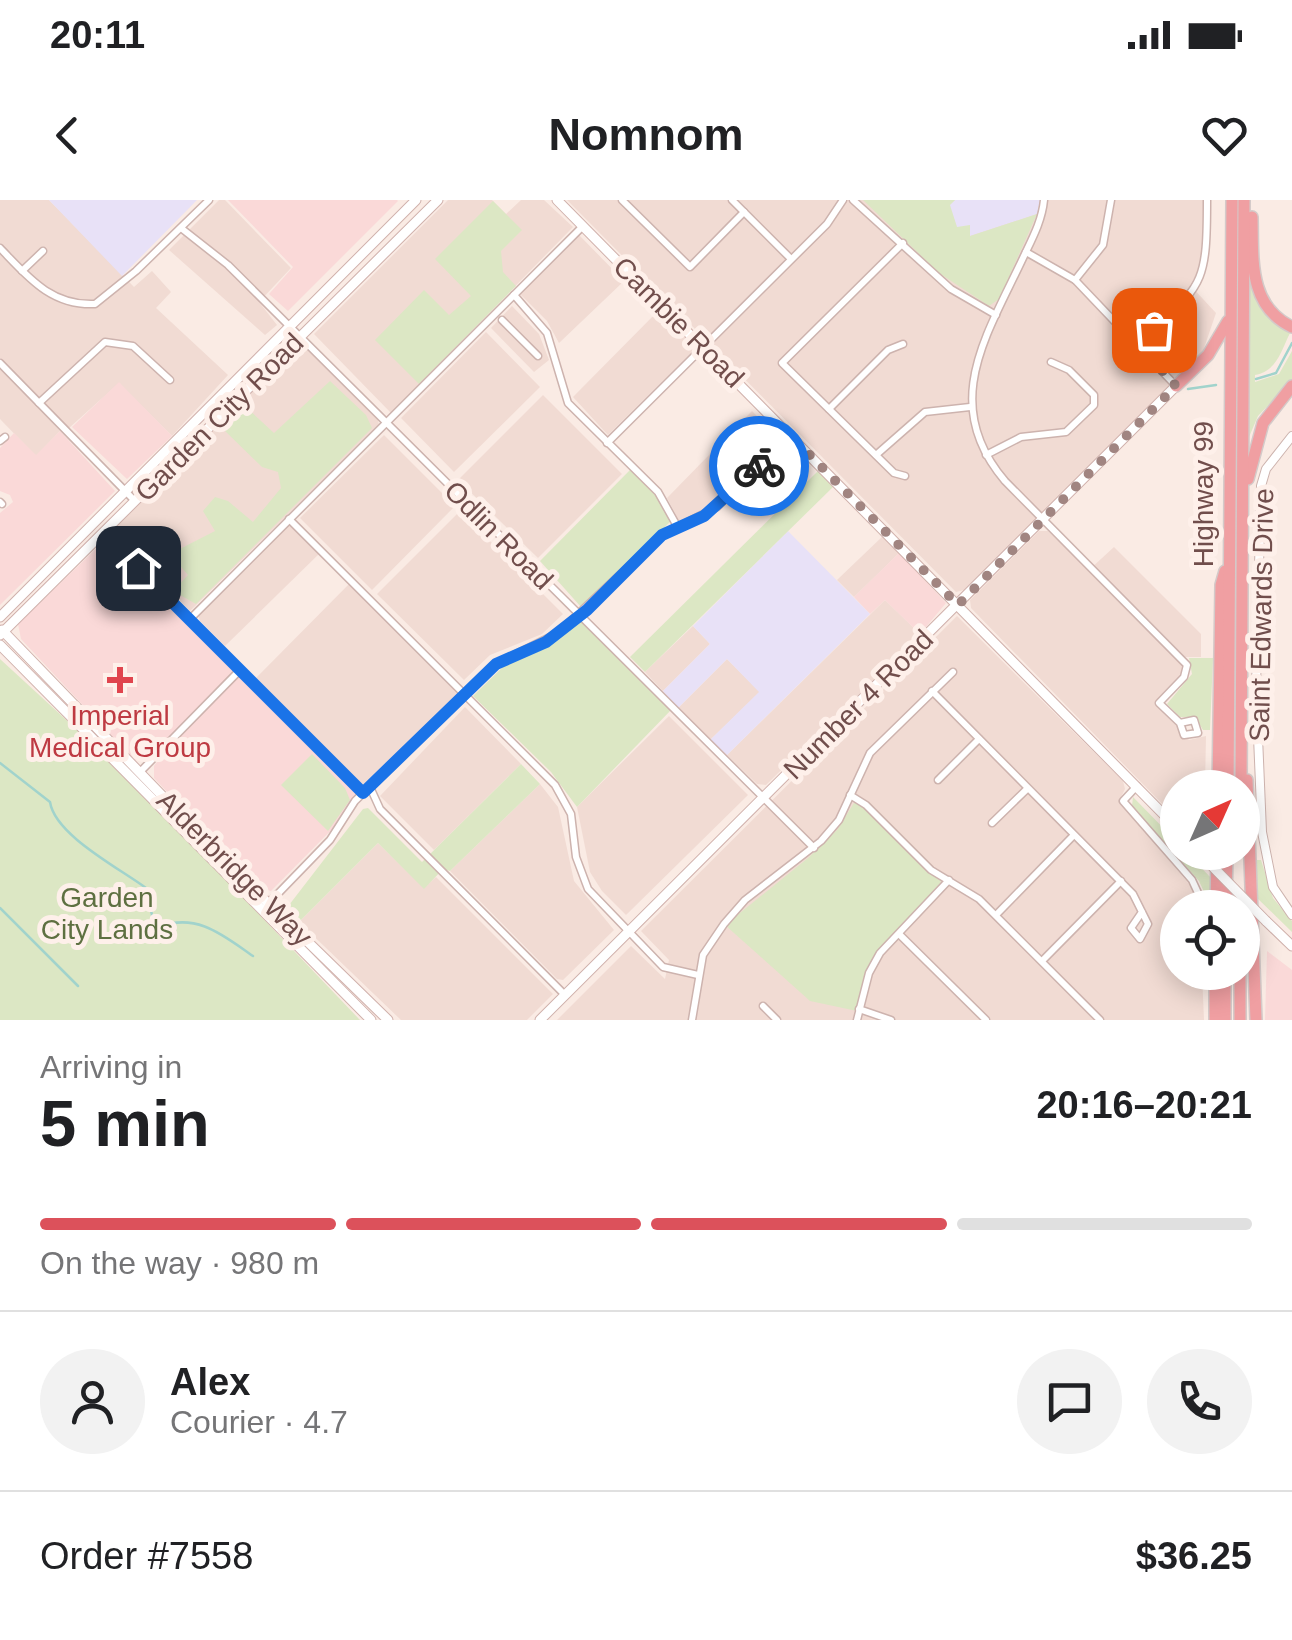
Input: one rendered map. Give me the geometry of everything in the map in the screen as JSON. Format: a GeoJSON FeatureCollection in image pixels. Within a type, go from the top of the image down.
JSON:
{"type":"FeatureCollection","features":[{"type":"Feature","properties":{"kind":"highway","name":"Highway 99"},"geometry":{"type":"LineString","coordinates":[[1228,770],[1232,200]]}},
{"type":"Feature","properties":{"kind":"highway","name":"Highway 99"},"geometry":{"type":"LineString","coordinates":[[1241,770],[1248,200]]}},
{"type":"Feature","properties":{"kind":"highway"},"geometry":{"type":"LineString","coordinates":[[1248,200],[1256,285],[1271,314],[1292,327]]}},
{"type":"Feature","properties":{"kind":"highway"},"geometry":{"type":"LineString","coordinates":[[1176,386],[1208,355],[1230,317]]}},
{"type":"Feature","properties":{"kind":"highway"},"geometry":{"type":"LineString","coordinates":[[1242,518],[1259,431],[1292,386]]}},
{"type":"Feature","properties":{"kind":"highway"},"geometry":{"type":"LineString","coordinates":[[1218,770],[1221,585],[1228,562]]}},
{"type":"Feature","properties":{"kind":"highway"},"geometry":{"type":"LineString","coordinates":[[1241,728],[1246,748],[1256,1020]]}},
{"type":"Feature","properties":{"kind":"highway"},"geometry":{"type":"LineString","coordinates":[[1215,990],[1215,1020]]}},
{"type":"Feature","properties":{"kind":"highway"},"geometry":{"type":"LineString","coordinates":[[1224,1020],[1225,990]]}},
{"type":"Feature","properties":{"kind":"highway"},"geometry":{"type":"LineString","coordinates":[[1240,990],[1240,1020]]}},
{"type":"Feature","properties":{"kind":"main road","name":"Garden City Road"},"geometry":{"type":"LineString","coordinates":[[1,631],[438,200]]}},
{"type":"Feature","properties":{"kind":"main road","name":"Cambie Road"},"geometry":{"type":"LineString","coordinates":[[557,200],[1160,811]]}},
{"type":"Feature","properties":{"kind":"main road","name":"Garden City Road"},"geometry":{"type":"LineString","coordinates":[[0,617],[412,201]]}},
{"type":"Feature","properties":{"kind":"main road","name":"Number 4 Road"},"geometry":{"type":"LineString","coordinates":[[540,1020],[1176,386]]}},
{"type":"Feature","properties":{"kind":"main road"},"geometry":{"type":"LineString","coordinates":[[0,607],[83,532]]}},
{"type":"Feature","properties":{"kind":"main road","name":"Alderbridge Way"},"geometry":{"type":"LineString","coordinates":[[1,631],[371,1020]]}},
{"type":"Feature","properties":{"kind":"main road","name":"Alderbridge Way"},"geometry":{"type":"LineString","coordinates":[[0,645],[6,656],[137,775]]}},
{"type":"Feature","properties":{"kind":"main road"},"geometry":{"type":"LineString","coordinates":[[1223,870],[1292,946]]}},
{"type":"Feature","properties":{"kind":"main road","name":"Alderbridge Way"},"geometry":{"type":"LineString","coordinates":[[265,907],[388,1020]]}},
{"type":"Feature","properties":{"kind":"street"},"geometry":{"type":"LineString","coordinates":[[0,248],[61,300],[95,304],[208,200]]}},
{"type":"Feature","properties":{"kind":"street"},"geometry":{"type":"LineString","coordinates":[[622,200],[690,267],[744,212]]}},
{"type":"Feature","properties":{"kind":"street"},"geometry":{"type":"LineString","coordinates":[[732,200],[791,259]]}},
{"type":"Feature","properties":{"kind":"street"},"geometry":{"type":"LineString","coordinates":[[607,443],[827,224],[843,200]]}},
{"type":"Feature","properties":{"kind":"street"},"geometry":{"type":"LineString","coordinates":[[853,200],[951,290],[996,316]]}},
{"type":"Feature","properties":{"kind":"street"},"geometry":{"type":"LineString","coordinates":[[1044,200],[1026,252],[972,375],[970,407],[986,456],[1042,520],[1187,665],[1184,677],[1159,703],[1180,723]]}},
{"type":"Feature","properties":{"kind":"street"},"geometry":{"type":"LineString","coordinates":[[1075,280],[1103,245],[1112,200]]}},
{"type":"Feature","properties":{"kind":"street"},"geometry":{"type":"LineString","coordinates":[[1139,345],[1200,283],[1207,260],[1207,200]]}},
{"type":"Feature","properties":{"kind":"street"},"geometry":{"type":"LineString","coordinates":[[189,620],[583,226]]}},
{"type":"Feature","properties":{"kind":"street","name":"Odlin Road"},"geometry":{"type":"LineString","coordinates":[[181,228],[228,265],[814,848]]}},
{"type":"Feature","properties":{"kind":"street"},"geometry":{"type":"LineString","coordinates":[[903,243],[782,363],[894,473],[905,476]]}},
{"type":"Feature","properties":{"kind":"street"},"geometry":{"type":"LineString","coordinates":[[22,270],[44,251]]}},
{"type":"Feature","properties":{"kind":"street"},"geometry":{"type":"LineString","coordinates":[[1026,252],[1075,280],[1176,386]]}},
{"type":"Feature","properties":{"kind":"street"},"geometry":{"type":"LineString","coordinates":[[514,295],[547,333],[568,402],[658,492],[677,526]]}},
{"type":"Feature","properties":{"kind":"street"},"geometry":{"type":"LineString","coordinates":[[502,320],[538,356]]}},
{"type":"Feature","properties":{"kind":"street"},"geometry":{"type":"LineString","coordinates":[[39,402],[105,342],[132,346],[170,380]]}},
{"type":"Feature","properties":{"kind":"street"},"geometry":{"type":"LineString","coordinates":[[829,409],[888,350],[904,344]]}},
{"type":"Feature","properties":{"kind":"street"},"geometry":{"type":"LineString","coordinates":[[986,456],[1021,437],[1066,432],[1094,405],[1094,395],[1069,370],[1052,362]]}},
{"type":"Feature","properties":{"kind":"street"},"geometry":{"type":"LineString","coordinates":[[0,363],[136,501]]}},
{"type":"Feature","properties":{"kind":"street"},"geometry":{"type":"LineString","coordinates":[[876,455],[917,416],[970,407]]}},
{"type":"Feature","properties":{"kind":"street"},"geometry":{"type":"LineString","coordinates":[[265,907],[330,840],[360,796],[496,664],[546,642],[677,526],[717,507],[790,435]]}},
{"type":"Feature","properties":{"kind":"street","name":"Saint Edwards Drive"},"geometry":{"type":"LineString","coordinates":[[1292,436],[1266,469],[1261,486],[1256,688],[1263,847],[1273,887],[1292,915]]}},
{"type":"Feature","properties":{"kind":"street"},"geometry":{"type":"LineString","coordinates":[[288,520],[464,693],[564,798],[583,880],[628,932],[663,967],[698,974]]}},
{"type":"Feature","properties":{"kind":"street"},"geometry":{"type":"LineString","coordinates":[[103,534],[360,796],[380,808],[565,994]]}},
{"type":"Feature","properties":{"kind":"street"},"geometry":{"type":"LineString","coordinates":[[137,775],[240,670]]}},
{"type":"Feature","properties":{"kind":"street"},"geometry":{"type":"LineString","coordinates":[[692,1020],[698,974],[706,949],[735,910],[814,848],[835,825],[870,752],[953,672]]}},
{"type":"Feature","properties":{"kind":"street"},"geometry":{"type":"LineString","coordinates":[[932,690],[1072,837],[1122,882],[1142,912]]}},
{"type":"Feature","properties":{"kind":"street"},"geometry":{"type":"LineString","coordinates":[[938,780],[978,739]]}},
{"type":"Feature","properties":{"kind":"street"},"geometry":{"type":"LineString","coordinates":[[370,786],[380,808]]}},
{"type":"Feature","properties":{"kind":"street"},"geometry":{"type":"LineString","coordinates":[[1137,786],[1123,800],[1197,890]]}},
{"type":"Feature","properties":{"kind":"street"},"geometry":{"type":"LineString","coordinates":[[992,823],[1027,790]]}},
{"type":"Feature","properties":{"kind":"street"},"geometry":{"type":"LineString","coordinates":[[850,795],[866,804],[930,870],[996,915],[1100,1020]]}},
{"type":"Feature","properties":{"kind":"street"},"geometry":{"type":"LineString","coordinates":[[996,915],[1072,837]]}},
{"type":"Feature","properties":{"kind":"street"},"geometry":{"type":"LineString","coordinates":[[857,1020],[869,974],[880,954],[948,880]]}},
{"type":"Feature","properties":{"kind":"street"},"geometry":{"type":"LineString","coordinates":[[1042,960],[1122,882]]}},
{"type":"Feature","properties":{"kind":"street"},"geometry":{"type":"LineString","coordinates":[[900,934],[986,1020]]}},
{"type":"Feature","properties":{"kind":"street"},"geometry":{"type":"LineString","coordinates":[[763,1006],[778,1020]]}},
{"type":"Feature","properties":{"kind":"street"},"geometry":{"type":"LineString","coordinates":[[859,1009],[891,1020]]}},
{"type":"Feature","properties":{"kind":"shaded area"},"geometry":{"type":"Polygon","coordinates":[[[0,200],[49,200],[134,287],[152,271],[171,292],[156,308],[228,375],[172,436],[119,383],[69,428],[0,358],[0,200]]]}},
{"type":"Feature","properties":{"kind":"shaded area"},"geometry":{"type":"Polygon","coordinates":[[[49,200],[197,200],[122,276],[49,200]]]}},
{"type":"Feature","properties":{"kind":"shaded area"},"geometry":{"type":"Polygon","coordinates":[[[219,200],[225,200],[291,268],[259,302],[277,325],[265,335],[169,250],[219,200]]]}},
{"type":"Feature","properties":{"kind":"shaded area"},"geometry":{"type":"Polygon","coordinates":[[[228,200],[398,201],[288,311],[269,294],[293,267],[228,200]]]}},
{"type":"Feature","properties":{"kind":"shaded area"},"geometry":{"type":"Polygon","coordinates":[[[448,200],[492,200],[506,214],[521,200],[544,200],[573,227],[391,413],[314,334],[448,200]]]}},
{"type":"Feature","properties":{"kind":"shaded area"},"geometry":{"type":"Polygon","coordinates":[[[567,200],[1204,200],[1203,264],[1190,285],[1216,313],[1202,354],[964,590],[956,592],[567,200]]]}},
{"type":"Feature","properties":{"kind":"shaded area"},"geometry":{"type":"Polygon","coordinates":[[[955,200],[1040,200],[1037,214],[961,239],[949,205],[955,200]]]}},
{"type":"Feature","properties":{"kind":"shaded area"},"geometry":{"type":"Polygon","coordinates":[[[579,235],[624,281],[559,343],[547,321],[520,294],[579,235]]]}},
{"type":"Feature","properties":{"kind":"shaded area"},"geometry":{"type":"Polygon","coordinates":[[[512,306],[539,334],[549,360],[534,372],[491,328],[512,306]]]}},
{"type":"Feature","properties":{"kind":"shaded area"},"geometry":{"type":"Polygon","coordinates":[[[662,307],[700,344],[608,435],[573,397],[662,307]]]}},
{"type":"Feature","properties":{"kind":"shaded area"},"geometry":{"type":"Polygon","coordinates":[[[486,332],[540,387],[454,472],[401,418],[486,332]]]}},
{"type":"Feature","properties":{"kind":"shaded area"},"geometry":{"type":"Polygon","coordinates":[[[297,345],[306,346],[377,416],[379,425],[190,611],[113,530],[297,345]]]}},
{"type":"Feature","properties":{"kind":"shaded area"},"geometry":{"type":"Polygon","coordinates":[[[0,366],[60,431],[36,456],[0,419],[0,366]]]}},
{"type":"Feature","properties":{"kind":"shaded area"},"geometry":{"type":"Polygon","coordinates":[[[119,382],[172,436],[127,479],[72,427],[119,382]]]}},
{"type":"Feature","properties":{"kind":"shaded area"},"geometry":{"type":"Polygon","coordinates":[[[543,395],[622,474],[538,558],[458,480],[543,395]]]}},
{"type":"Feature","properties":{"kind":"shaded area"},"geometry":{"type":"Polygon","coordinates":[[[752,411],[781,440],[713,508],[700,517],[679,521],[667,498],[752,411]]]}},
{"type":"Feature","properties":{"kind":"shaded area"},"geometry":{"type":"Polygon","coordinates":[[[60,431],[115,491],[0,605],[0,513],[13,502],[10,495],[0,491],[0,448],[14,433],[36,455],[60,431]]]}},
{"type":"Feature","properties":{"kind":"shaded area"},"geometry":{"type":"Polygon","coordinates":[[[384,435],[455,506],[372,590],[300,518],[384,435]]]}},
{"type":"Feature","properties":{"kind":"shaded area"},"geometry":{"type":"Polygon","coordinates":[[[460,511],[563,614],[542,634],[490,655],[464,680],[377,594],[460,511]]]}},
{"type":"Feature","properties":{"kind":"shaded area"},"geometry":{"type":"Polygon","coordinates":[[[289,519],[322,551],[225,646],[198,614],[289,519]]]}},
{"type":"Feature","properties":{"kind":"shaded area"},"geometry":{"type":"Polygon","coordinates":[[[788,531],[870,614],[727,755],[710,740],[759,692],[727,659],[678,708],[663,691],[710,644],[693,626],[788,531]]]}},
{"type":"Feature","properties":{"kind":"shaded area"},"geometry":{"type":"Polygon","coordinates":[[[1039,531],[1048,531],[1089,570],[1114,547],[1201,634],[1201,657],[1184,657],[1183,679],[1159,705],[1189,740],[1206,736],[1205,770],[1160,770],[1160,802],[971,608],[970,600],[1039,531]]]}},
{"type":"Feature","properties":{"kind":"shaded area"},"geometry":{"type":"Polygon","coordinates":[[[883,536],[899,553],[854,597],[837,580],[883,536]]]}},
{"type":"Feature","properties":{"kind":"shaded area"},"geometry":{"type":"Polygon","coordinates":[[[103,542],[362,799],[271,891],[257,887],[154,778],[154,766],[166,750],[158,743],[143,759],[134,760],[21,639],[18,624],[103,542]]]}},
{"type":"Feature","properties":{"kind":"shaded area"},"geometry":{"type":"Polygon","coordinates":[[[899,553],[946,603],[920,634],[885,600],[870,614],[854,597],[899,553]]]}},
{"type":"Feature","properties":{"kind":"shaded area"},"geometry":{"type":"Polygon","coordinates":[[[353,580],[464,693],[361,791],[253,681],[353,580]]]}},
{"type":"Feature","properties":{"kind":"shaded area"},"geometry":{"type":"Polygon","coordinates":[[[885,600],[920,634],[766,785],[757,784],[727,755],[885,600]]]}},
{"type":"Feature","properties":{"kind":"shaded area"},"geometry":{"type":"Polygon","coordinates":[[[957,616],[1123,781],[1125,789],[1119,801],[1160,850],[1160,870],[1177,870],[1194,890],[1160,890],[1160,990],[1203,990],[1204,1020],[557,1020],[631,946],[665,979],[669,960],[641,931],[957,616]]]}},
{"type":"Feature","properties":{"kind":"shaded area"},"geometry":{"type":"Polygon","coordinates":[[[693,626],[710,644],[663,691],[645,672],[693,626]]]}},
{"type":"Feature","properties":{"kind":"shaded area"},"geometry":{"type":"Polygon","coordinates":[[[727,659],[760,692],[710,740],[678,708],[727,659]]]}},
{"type":"Feature","properties":{"kind":"shaded area"},"geometry":{"type":"Polygon","coordinates":[[[465,707],[521,764],[434,850],[380,796],[465,707]]]}},
{"type":"Feature","properties":{"kind":"shaded area"},"geometry":{"type":"Polygon","coordinates":[[[669,716],[748,795],[626,915],[590,872],[577,807],[669,716]]]}},
{"type":"Feature","properties":{"kind":"shaded area"},"geometry":{"type":"Polygon","coordinates":[[[540,784],[558,807],[574,881],[614,930],[563,980],[557,979],[450,871],[540,784]]]}},
{"type":"Feature","properties":{"kind":"shaded area"},"geometry":{"type":"Polygon","coordinates":[[[378,843],[424,888],[436,877],[553,994],[527,1020],[401,1020],[299,922],[378,843]]]}},
{"type":"Feature","properties":{"kind":"shaded area"},"geometry":{"type":"Polygon","coordinates":[[[1267,951],[1292,970],[1292,1020],[1265,1020],[1267,951]]]}},
{"type":"Feature","properties":{"kind":"green space"},"geometry":{"type":"Polygon","coordinates":[[[863,200],[955,200],[950,205],[957,227],[970,225],[970,236],[1037,214],[999,299],[989,306],[939,273],[863,200]]]}},
{"type":"Feature","properties":{"kind":"green space"},"geometry":{"type":"Polygon","coordinates":[[[493,201],[522,230],[501,251],[503,272],[516,286],[419,384],[375,340],[424,290],[449,315],[471,296],[435,259],[493,201]]]}},
{"type":"Feature","properties":{"kind":"green space"},"geometry":{"type":"Polygon","coordinates":[[[1249,268],[1262,305],[1290,333],[1277,359],[1255,375],[1255,382],[1279,374],[1292,351],[1292,380],[1258,416],[1249,437],[1249,268]]]}},
{"type":"Feature","properties":{"kind":"green space"},"geometry":{"type":"Polygon","coordinates":[[[330,381],[366,415],[372,428],[196,604],[173,591],[188,575],[170,554],[215,531],[203,511],[215,497],[228,501],[253,522],[281,488],[278,472],[262,467],[223,429],[246,407],[274,433],[330,381]]]}},
{"type":"Feature","properties":{"kind":"green space"},"geometry":{"type":"Polygon","coordinates":[[[630,470],[658,498],[671,521],[581,607],[540,561],[630,470]]]}},
{"type":"Feature","properties":{"kind":"green space"},"geometry":{"type":"Polygon","coordinates":[[[818,471],[833,487],[645,672],[630,657],[818,471]]]}},
{"type":"Feature","properties":{"kind":"green space"},"geometry":{"type":"Polygon","coordinates":[[[577,616],[672,709],[577,807],[551,772],[473,696],[509,661],[547,646],[577,616]]]}},
{"type":"Feature","properties":{"kind":"green space"},"geometry":{"type":"Polygon","coordinates":[[[1189,658],[1213,658],[1210,730],[1203,730],[1195,717],[1180,717],[1167,704],[1192,674],[1189,658]]]}},
{"type":"Feature","properties":{"kind":"green space","name":"Garden City Lands"},"geometry":{"type":"Polygon","coordinates":[[[0,659],[124,773],[360,1020],[0,1020],[0,659]]]}},
{"type":"Feature","properties":{"kind":"green space"},"geometry":{"type":"Polygon","coordinates":[[[312,754],[345,788],[350,800],[328,831],[281,785],[312,754]]]}},
{"type":"Feature","properties":{"kind":"green space"},"geometry":{"type":"Polygon","coordinates":[[[521,764],[540,784],[450,871],[443,869],[424,889],[378,843],[299,922],[286,909],[363,809],[368,808],[422,862],[521,764]]]}},
{"type":"Feature","properties":{"kind":"green space"},"geometry":{"type":"Polygon","coordinates":[[[1133,797],[1160,825],[1160,837],[1132,806],[1133,797]]]}},
{"type":"Feature","properties":{"kind":"green space"},"geometry":{"type":"Polygon","coordinates":[[[854,803],[863,805],[941,880],[938,891],[879,951],[857,1011],[810,1001],[725,925],[808,858],[837,830],[854,803]]]}},
{"type":"Feature","properties":{"kind":"green space"},"geometry":{"type":"Polygon","coordinates":[[[1261,860],[1273,898],[1292,921],[1292,932],[1260,901],[1260,890],[1255,890],[1255,870],[1260,870],[1261,860]]]}},
{"type":"Feature","properties":{"kind":"green space"},"geometry":{"type":"Polygon","coordinates":[[[1189,870],[1203,870],[1212,879],[1212,890],[1203,890],[1189,870]]]}},
{"type":"Feature","properties":{"kind":"waterway"},"geometry":{"type":"LineString","coordinates":[[1256,379],[1276,373],[1292,343]]}},
{"type":"Feature","properties":{"kind":"waterway"},"geometry":{"type":"LineString","coordinates":[[1188,389],[1216,385]]}},
{"type":"Feature","properties":{"kind":"waterway"},"geometry":{"type":"LineString","coordinates":[[0,763],[50,802],[63,827],[75,838],[146,888],[154,924],[198,924],[253,956]]}},
{"type":"Feature","properties":{"kind":"waterway"},"geometry":{"type":"LineString","coordinates":[[0,908],[78,986]]}},
{"type":"Feature","properties":{"kind":"way so far"},"geometry":{"type":"LineString","coordinates":[[759,466],[790,435],[958,605],[1176,386],[1139,345],[1154,330]]}},
{"type":"Feature","properties":{"kind":"place","name":"Imperial Medical Group"},"geometry":{"type":"Point","coordinates":[120,680]}},
{"type":"Feature","properties":{"kind":"route"},"geometry":{"type":"LineString","coordinates":[[138,568],[363,793],[496,664],[558,633],[587,610],[662,535],[717,507],[759,466]]}}]}
